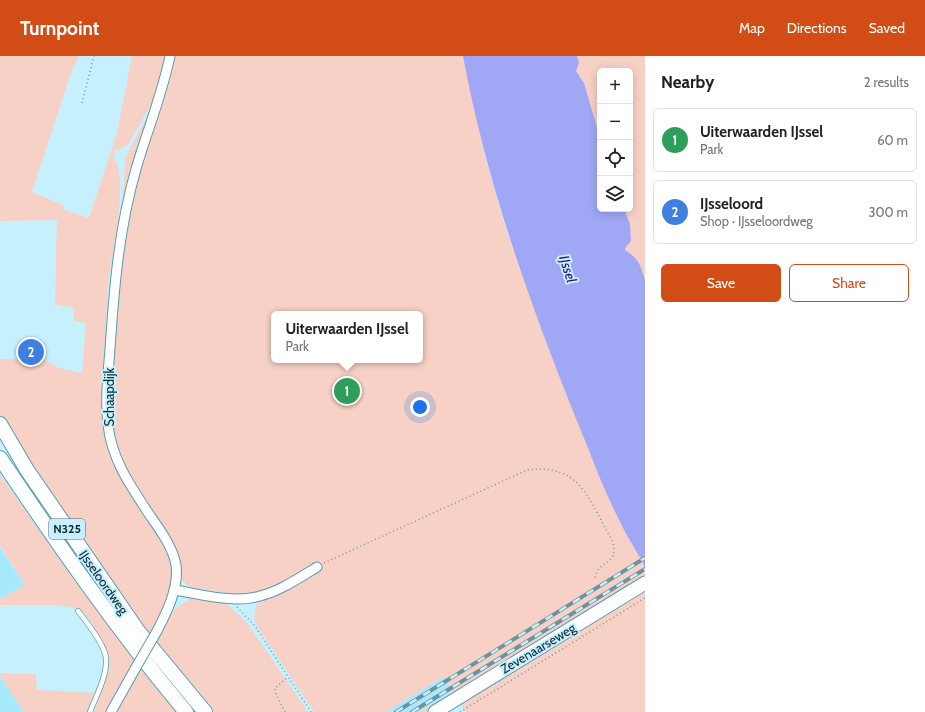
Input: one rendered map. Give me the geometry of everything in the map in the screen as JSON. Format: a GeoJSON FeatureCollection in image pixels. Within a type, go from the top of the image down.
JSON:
{"type":"FeatureCollection","features":[{"type":"Feature","properties":{"kind":"highway","name":"IJsseloordweg"},"geometry":{"type":"LineString","coordinates":[[0,424],[28,470],[138,631],[205,712]]}},
{"type":"Feature","properties":{"kind":"highway","name":"IJsseloordweg"},"geometry":{"type":"LineString","coordinates":[[2,464],[127,640],[186,712]]}},
{"type":"Feature","properties":{"kind":"main road","name":"Zevenaarseweg"},"geometry":{"type":"LineString","coordinates":[[435,712],[456,698],[644,589]]}},
{"type":"Feature","properties":{"kind":"street","name":"Schaapdijk"},"geometry":{"type":"LineString","coordinates":[[111,712],[157,631],[166,613],[174,590],[176,566],[170,547],[120,468],[111,441],[108,426],[107,405],[113,304],[124,221],[136,169],[164,82],[170,56]]}},
{"type":"Feature","properties":{"kind":"street"},"geometry":{"type":"LineString","coordinates":[[174,590],[241,599],[260,597],[279,589],[318,567]]}},
{"type":"Feature","properties":{"kind":"lane"},"geometry":{"type":"LineString","coordinates":[[78,611],[93,629],[106,658],[102,683],[90,712]]}},
{"type":"Feature","properties":{"kind":"path"},"geometry":{"type":"LineString","coordinates":[[82,103],[94,56]]}},
{"type":"Feature","properties":{"kind":"path"},"geometry":{"type":"LineString","coordinates":[[318,567],[397,528],[528,470],[545,468],[562,471],[579,482],[612,542],[615,551],[614,556],[596,573],[595,578]]}},
{"type":"Feature","properties":{"kind":"path","name":"Zevenaarseweg"},"geometry":{"type":"LineString","coordinates":[[460,712],[627,609],[644,589]]}},
{"type":"Feature","properties":{"kind":"path"},"geometry":{"type":"LineString","coordinates":[[220,597],[234,605],[255,626],[310,712]]}},
{"type":"Feature","properties":{"kind":"path"},"geometry":{"type":"LineString","coordinates":[[285,712],[275,692],[275,688],[287,678]]}},
{"type":"Feature","properties":{"kind":"shaded area"},"geometry":{"type":"Polygon","coordinates":[[[0,56],[79,56],[71,73],[32,192],[63,205],[64,210],[89,218],[117,133],[132,56],[166,56],[158,91],[153,101],[128,144],[119,150],[116,150],[113,157],[118,169],[120,201],[108,288],[104,358],[103,415],[108,448],[115,466],[125,484],[150,520],[160,538],[168,557],[172,575],[170,594],[166,605],[147,637],[0,421],[0,359],[44,360],[59,368],[82,373],[86,323],[74,321],[74,307],[55,305],[57,220],[0,221],[0,56]]]}},
{"type":"Feature","properties":{"kind":"shaded area"},"geometry":{"type":"Polygon","coordinates":[[[173,56],[463,56],[484,152],[503,220],[539,323],[588,448],[623,528],[645,568],[645,712],[466,712],[454,694],[425,712],[419,712],[453,692],[444,676],[386,712],[314,712],[257,626],[254,617],[256,605],[266,600],[260,592],[232,593],[187,586],[182,580],[180,564],[124,469],[115,441],[110,399],[118,278],[133,194],[173,56]]]}},
{"type":"Feature","properties":{"kind":"shaded area"},"geometry":{"type":"Polygon","coordinates":[[[574,56],[645,56],[645,302],[621,257],[616,212],[633,212],[633,68],[597,68],[597,149],[573,70],[574,56]]]}},
{"type":"Feature","properties":{"kind":"shaded area"},"geometry":{"type":"Polygon","coordinates":[[[151,109],[123,206],[125,158],[151,109]]]}},
{"type":"Feature","properties":{"kind":"shaded area"},"geometry":{"type":"Polygon","coordinates":[[[0,475],[86,597],[136,659],[108,712],[94,712],[109,665],[108,656],[92,623],[83,612],[79,609],[60,605],[0,605],[0,599],[25,585],[0,545],[0,475]]]}},
{"type":"Feature","properties":{"kind":"shaded area"},"geometry":{"type":"Polygon","coordinates":[[[0,547],[25,585],[0,599],[0,547]]]}},
{"type":"Feature","properties":{"kind":"shaded area"},"geometry":{"type":"Polygon","coordinates":[[[195,596],[213,599],[224,603],[248,624],[308,712],[212,712],[156,643],[174,610],[195,596]]]}},
{"type":"Feature","properties":{"kind":"shaded area"},"geometry":{"type":"Polygon","coordinates":[[[140,665],[179,712],[114,712],[140,665]]]}},
{"type":"Feature","properties":{"kind":"shaded area"},"geometry":{"type":"Polygon","coordinates":[[[0,673],[36,674],[37,690],[95,693],[87,712],[24,712],[0,676],[0,673]]]}},
{"type":"Feature","properties":{"kind":"shaded area"},"geometry":{"type":"Polygon","coordinates":[[[0,676],[24,712],[0,712],[0,676]]]}},
{"type":"Feature","properties":{"kind":"shaded area"},"geometry":{"type":"Polygon","coordinates":[[[444,676],[453,691],[419,712],[386,712],[444,676]]]}},
{"type":"Feature","properties":{"kind":"water","name":"IJssel"},"geometry":{"type":"Polygon","coordinates":[[[463,56],[577,56],[579,63],[576,71],[584,83],[597,128],[597,212],[625,212],[630,224],[631,241],[625,250],[638,262],[645,280],[645,568],[623,528],[600,478],[532,304],[500,206],[473,106],[463,56]]]}},
{"type":"Feature","properties":{"kind":"railway"},"geometry":{"type":"LineString","coordinates":[[396,712],[645,558]]}},
{"type":"Feature","properties":{"kind":"railway"},"geometry":{"type":"LineString","coordinates":[[412,712],[645,569]]}},
{"type":"Feature","properties":{"kind":"place","name":"IJsseloord"},"geometry":{"type":"Point","coordinates":[31,352]}},
{"type":"Feature","properties":{"kind":"place","name":"Uiterwaarden IJssel"},"geometry":{"type":"Point","coordinates":[347,391]}}]}
